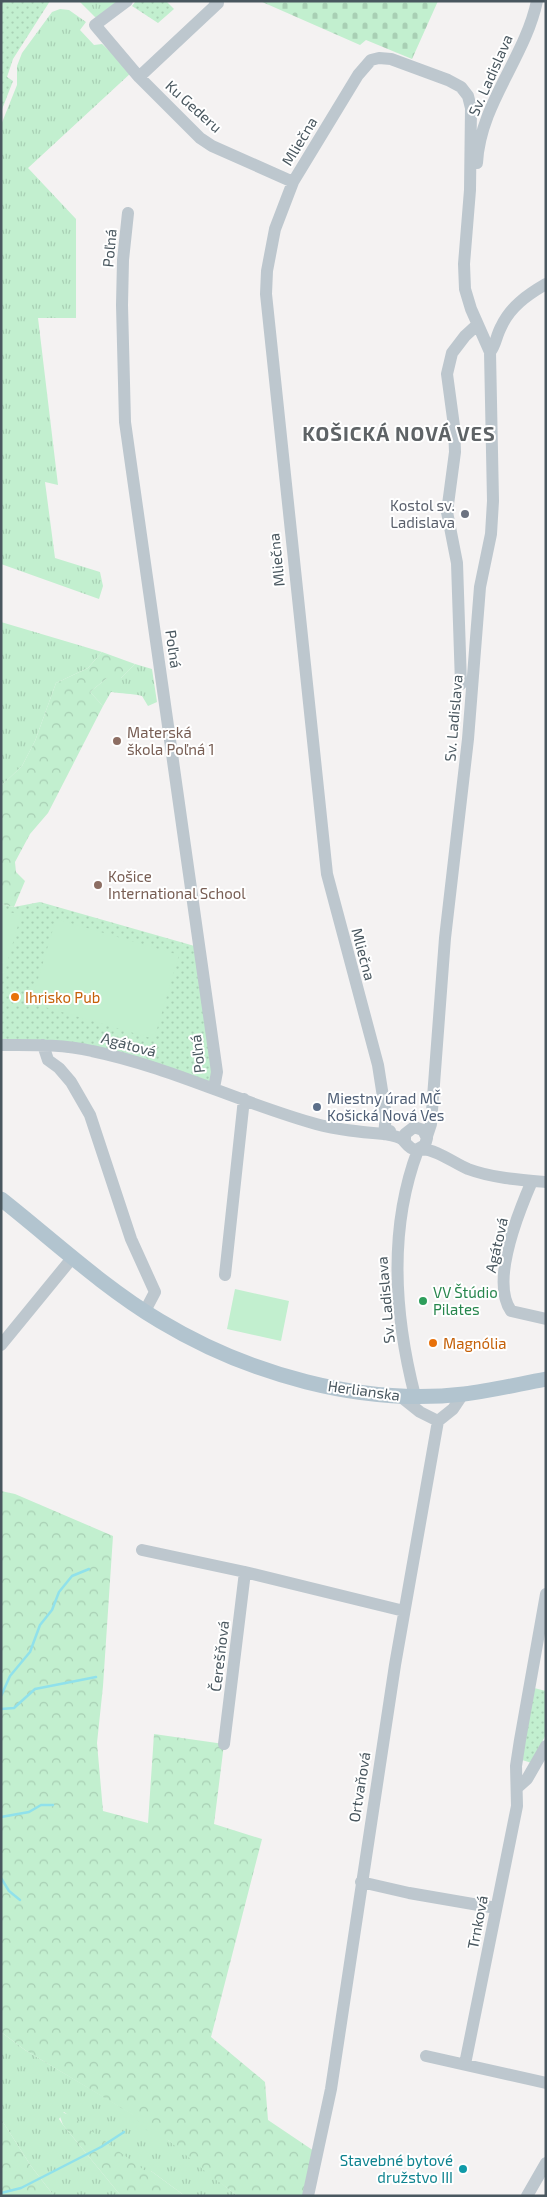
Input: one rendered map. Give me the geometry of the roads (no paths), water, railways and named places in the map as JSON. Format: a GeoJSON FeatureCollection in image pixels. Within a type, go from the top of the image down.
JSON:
{"type":"FeatureCollection","features":[{"type":"Feature","properties":{"kind":"main road","name":"Herlianska"},"geometry":{"type":"LineString","coordinates":[[1,1199],[145,1311],[188,1337],[225,1355],[270,1371],[368,1394],[408,1396],[463,1394],[546,1379]]}},
{"type":"Feature","properties":{"kind":"street","name":"Ku Gederu"},"geometry":{"type":"LineString","coordinates":[[127,1],[95,25],[139,77],[200,138],[212,146],[293,182]]}},
{"type":"Feature","properties":{"kind":"street"},"geometry":{"type":"LineString","coordinates":[[139,77],[218,3],[215,1]]}},
{"type":"Feature","properties":{"kind":"street","name":"Sv. Ladislava"},"geometry":{"type":"LineString","coordinates":[[470,190],[476,184],[484,123],[526,34],[537,1]]}},
{"type":"Feature","properties":{"kind":"street","name":"Mliečna"},"geometry":{"type":"LineString","coordinates":[[384,1134],[386,1116],[378,1065],[326,874],[267,316],[266,279],[272,245],[293,182],[351,85],[368,63],[375,59],[384,58],[410,65]]}},
{"type":"Feature","properties":{"kind":"street","name":"Sv. Ladislava"},"geometry":{"type":"LineString","coordinates":[[408,1396],[405,1348],[396,1274],[400,1213],[417,1140],[431,1124],[430,1115],[440,1021],[445,938],[468,739],[480,587],[491,534],[493,501],[490,352],[465,289],[464,264],[470,190],[471,108],[468,96],[455,83],[410,65]]}},
{"type":"Feature","properties":{"kind":"street","name":"Poľná"},"geometry":{"type":"LineString","coordinates":[[128,213],[123,260],[122,305],[125,422],[217,1072],[214,1088]]}},
{"type":"Feature","properties":{"kind":"street"},"geometry":{"type":"LineString","coordinates":[[490,352],[494,347],[499,329],[508,313],[532,292],[546,284]]}},
{"type":"Feature","properties":{"kind":"street","name":"Sv. Ladislava"},"geometry":{"type":"LineString","coordinates":[[461,684],[457,563],[447,512],[456,452],[447,374],[452,353],[465,336],[478,325]]}},
{"type":"Feature","properties":{"kind":"street","name":"Agátová"},"geometry":{"type":"LineString","coordinates":[[1,1045],[68,1046],[111,1055],[189,1078],[319,1124],[384,1134]]}},
{"type":"Feature","properties":{"kind":"street"},"geometry":{"type":"LineString","coordinates":[[43,1045],[48,1060],[59,1068],[71,1082],[93,1124],[131,1239],[156,1292],[145,1311]]}},
{"type":"Feature","properties":{"kind":"street"},"geometry":{"type":"LineString","coordinates":[[226,1275],[244,1099]]}},
{"type":"Feature","properties":{"kind":"street"},"geometry":{"type":"LineString","coordinates":[[386,1116],[417,1140],[468,1169],[546,1182]]}},
{"type":"Feature","properties":{"kind":"street"},"geometry":{"type":"LineString","coordinates":[[384,1134],[417,1140]]}},
{"type":"Feature","properties":{"kind":"street","name":"Agátová"},"geometry":{"type":"LineString","coordinates":[[532,1181],[514,1231],[503,1281],[506,1302],[511,1311],[546,1319]]}},
{"type":"Feature","properties":{"kind":"street"},"geometry":{"type":"LineString","coordinates":[[1,1345],[73,1256]]}},
{"type":"Feature","properties":{"kind":"street"},"geometry":{"type":"LineString","coordinates":[[408,1396],[420,1412],[438,1421],[453,1410],[463,1394]]}},
{"type":"Feature","properties":{"kind":"street","name":"Ortvaňová"},"geometry":{"type":"LineString","coordinates":[[308,2196],[331,2089],[361,1882],[404,1611],[438,1421]]}},
{"type":"Feature","properties":{"kind":"street"},"geometry":{"type":"LineString","coordinates":[[142,1550],[245,1572],[404,1611]]}},
{"type":"Feature","properties":{"kind":"street","name":"Čerešňová"},"geometry":{"type":"LineString","coordinates":[[224,1744],[245,1572]]}},
{"type":"Feature","properties":{"kind":"street","name":"Trnková"},"geometry":{"type":"LineString","coordinates":[[465,2064],[517,1806],[516,1766],[546,1594]]}},
{"type":"Feature","properties":{"kind":"street"},"geometry":{"type":"LineString","coordinates":[[518,1787],[531,1773],[546,1746]]}},
{"type":"Feature","properties":{"kind":"street"},"geometry":{"type":"LineString","coordinates":[[361,1882],[409,1893],[496,1908]]}},
{"type":"Feature","properties":{"kind":"street"},"geometry":{"type":"LineString","coordinates":[[426,2056],[546,2083]]}},
{"type":"Feature","properties":{"kind":"street"},"geometry":{"type":"LineString","coordinates":[[527,2196],[546,2163]]}},
{"type":"Feature","properties":{"kind":"waterway"},"geometry":{"type":"LineString","coordinates":[[1,1696],[10,1676],[30,1652],[40,1625],[52,1610],[59,1592],[72,1576],[89,1569]]}},
{"type":"Feature","properties":{"kind":"waterway"},"geometry":{"type":"LineString","coordinates":[[1,1709],[14,1708],[35,1689],[96,1677]]}},
{"type":"Feature","properties":{"kind":"waterway"},"geometry":{"type":"LineString","coordinates":[[1,1817],[29,1812],[41,1805],[53,1805]]}},
{"type":"Feature","properties":{"kind":"waterway"},"geometry":{"type":"LineString","coordinates":[[1,1878],[9,1891],[20,1900]]}},
{"type":"Feature","properties":{"kind":"waterway"},"geometry":{"type":"LineString","coordinates":[[1,2193],[21,2188],[101,2147],[124,2132]]}},
{"type":"Feature","properties":{"kind":"place","name":"Kostol sv. Ladislava"},"geometry":{"type":"Point","coordinates":[465,514]}},
{"type":"Feature","properties":{"kind":"place","name":"Materská škola Poľná 1"},"geometry":{"type":"Point","coordinates":[117,741]}},
{"type":"Feature","properties":{"kind":"place","name":"Košice International School"},"geometry":{"type":"Point","coordinates":[98,885]}},
{"type":"Feature","properties":{"kind":"place","name":"Ihrisko Pub"},"geometry":{"type":"Point","coordinates":[15,997]}},
{"type":"Feature","properties":{"kind":"place","name":"Miestny úrad MČ Košická Nová Ves"},"geometry":{"type":"Point","coordinates":[317,1107]}},
{"type":"Feature","properties":{"kind":"place","name":"VV Štúdio Pilates"},"geometry":{"type":"Point","coordinates":[423,1301]}},
{"type":"Feature","properties":{"kind":"place","name":"Magnólia"},"geometry":{"type":"Point","coordinates":[433,1343]}},
{"type":"Feature","properties":{"kind":"place","name":"Stavebné bytové družstvo III"},"geometry":{"type":"Point","coordinates":[463,2169]}},
{"type":"Feature","properties":{"kind":"district","name":"KOŠICKÁ NOVÁ VES"},"geometry":{"type":"Point","coordinates":[399,433]}}]}
